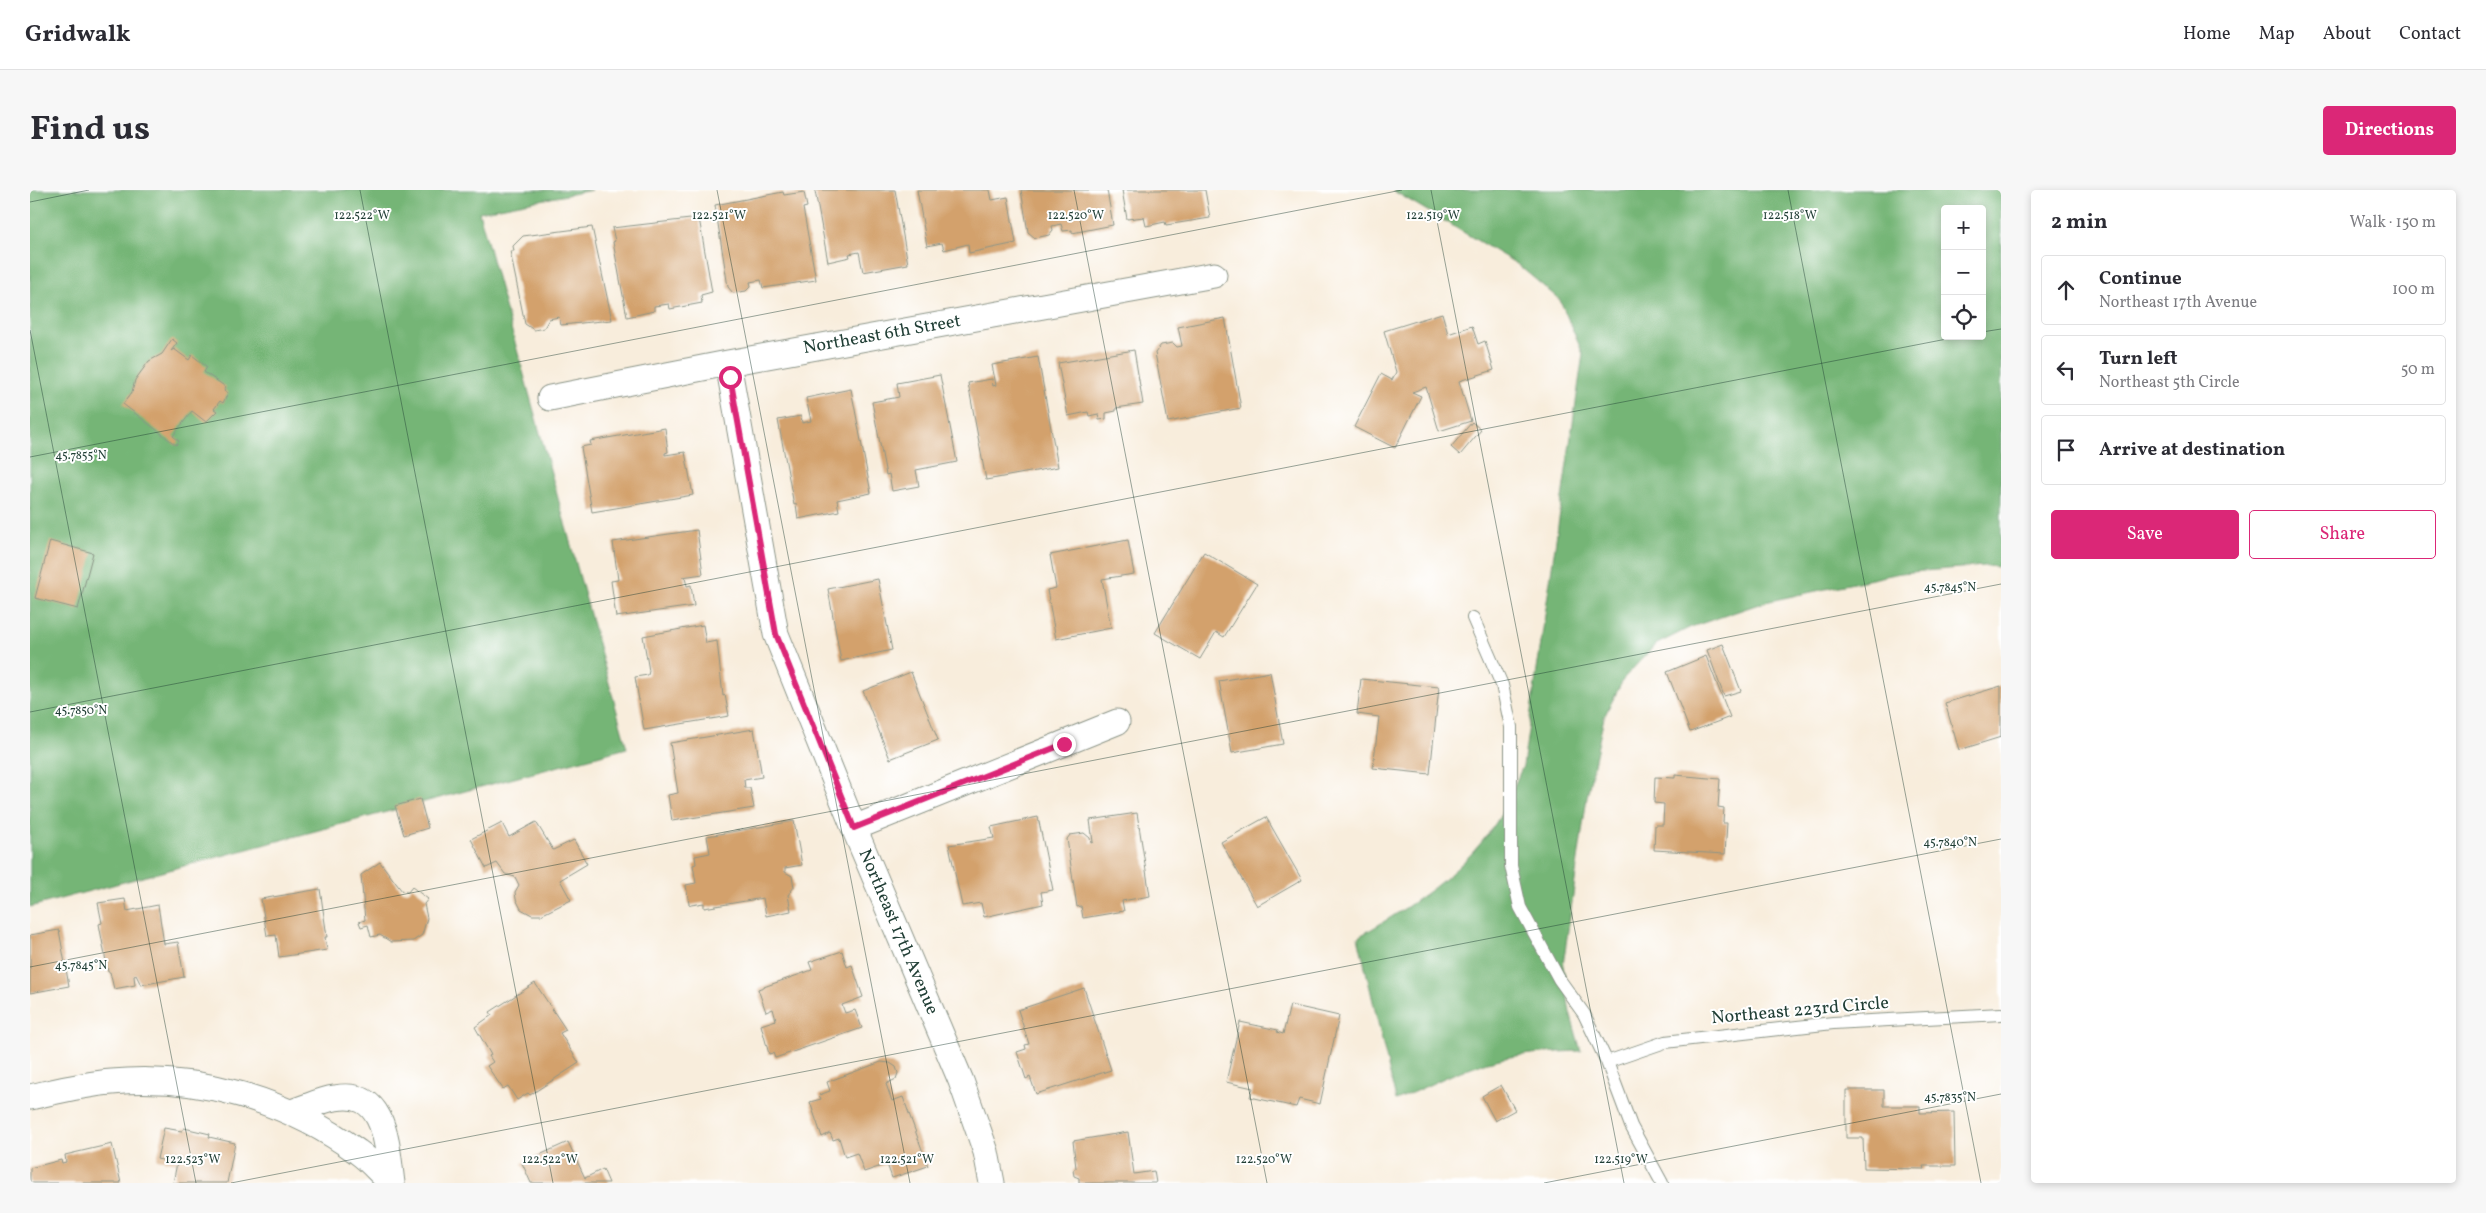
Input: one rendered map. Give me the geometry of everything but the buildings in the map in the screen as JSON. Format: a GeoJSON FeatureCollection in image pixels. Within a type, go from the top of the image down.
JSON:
{"type":"FeatureCollection","features":[{"type":"Feature","properties":{"kind":"street","name":"Northeast 6th Street"},"geometry":{"type":"LineString","coordinates":[[550,398],[728,363],[1214,274]]}},
{"type":"Feature","properties":{"kind":"street","name":"Northeast 17th Avenue"},"geometry":{"type":"LineString","coordinates":[[728,363],[776,634],[854,828],[961,1081],[986,1152],[992,1183]]}},
{"type":"Feature","properties":{"kind":"street"},"geometry":{"type":"LineString","coordinates":[[854,828],[1117,722]]}},
{"type":"Feature","properties":{"kind":"street"},"geometry":{"type":"LineString","coordinates":[[30,1097],[111,1082],[148,1080],[185,1083],[221,1089],[256,1098],[291,1112],[324,1129],[359,1152],[391,1183]]}},
{"type":"Feature","properties":{"kind":"street"},"geometry":{"type":"LineString","coordinates":[[291,1112],[334,1098],[349,1097],[364,1102],[376,1112],[382,1121],[391,1183]]}},
{"type":"Feature","properties":{"kind":"lane"},"geometry":{"type":"LineString","coordinates":[[1472,618],[1502,685],[1511,726],[1512,866],[1520,907],[1559,979],[1584,1014],[1607,1062],[1630,1126],[1662,1183]]}},
{"type":"Feature","properties":{"kind":"lane","name":"Northeast 223rd Circle"},"geometry":{"type":"LineString","coordinates":[[1607,1062],[1665,1042],[1833,1023],[2001,1014]]}},
{"type":"Feature","properties":{"kind":"green space"},"geometry":{"type":"Polygon","coordinates":[[[30,190],[592,190],[479,212],[627,748],[30,907],[30,190]]]}},
{"type":"Feature","properties":{"kind":"green space"},"geometry":{"type":"Polygon","coordinates":[[[1392,190],[2001,190],[2001,567],[1984,566],[1900,573],[1765,602],[1691,627],[1655,645],[1624,678],[1604,717],[1587,797],[1563,965],[1570,1013],[1581,1051],[1530,1054],[1487,1062],[1460,1071],[1396,1100],[1358,937],[1415,902],[1467,859],[1482,842],[1499,817],[1523,766],[1583,354],[1560,300],[1517,264],[1392,190]]]}},
{"type":"Feature","properties":{"kind":"route"},"geometry":{"type":"LineString","coordinates":[[730,377],[776,634],[788,668],[854,828],[1064,744]]}}]}
